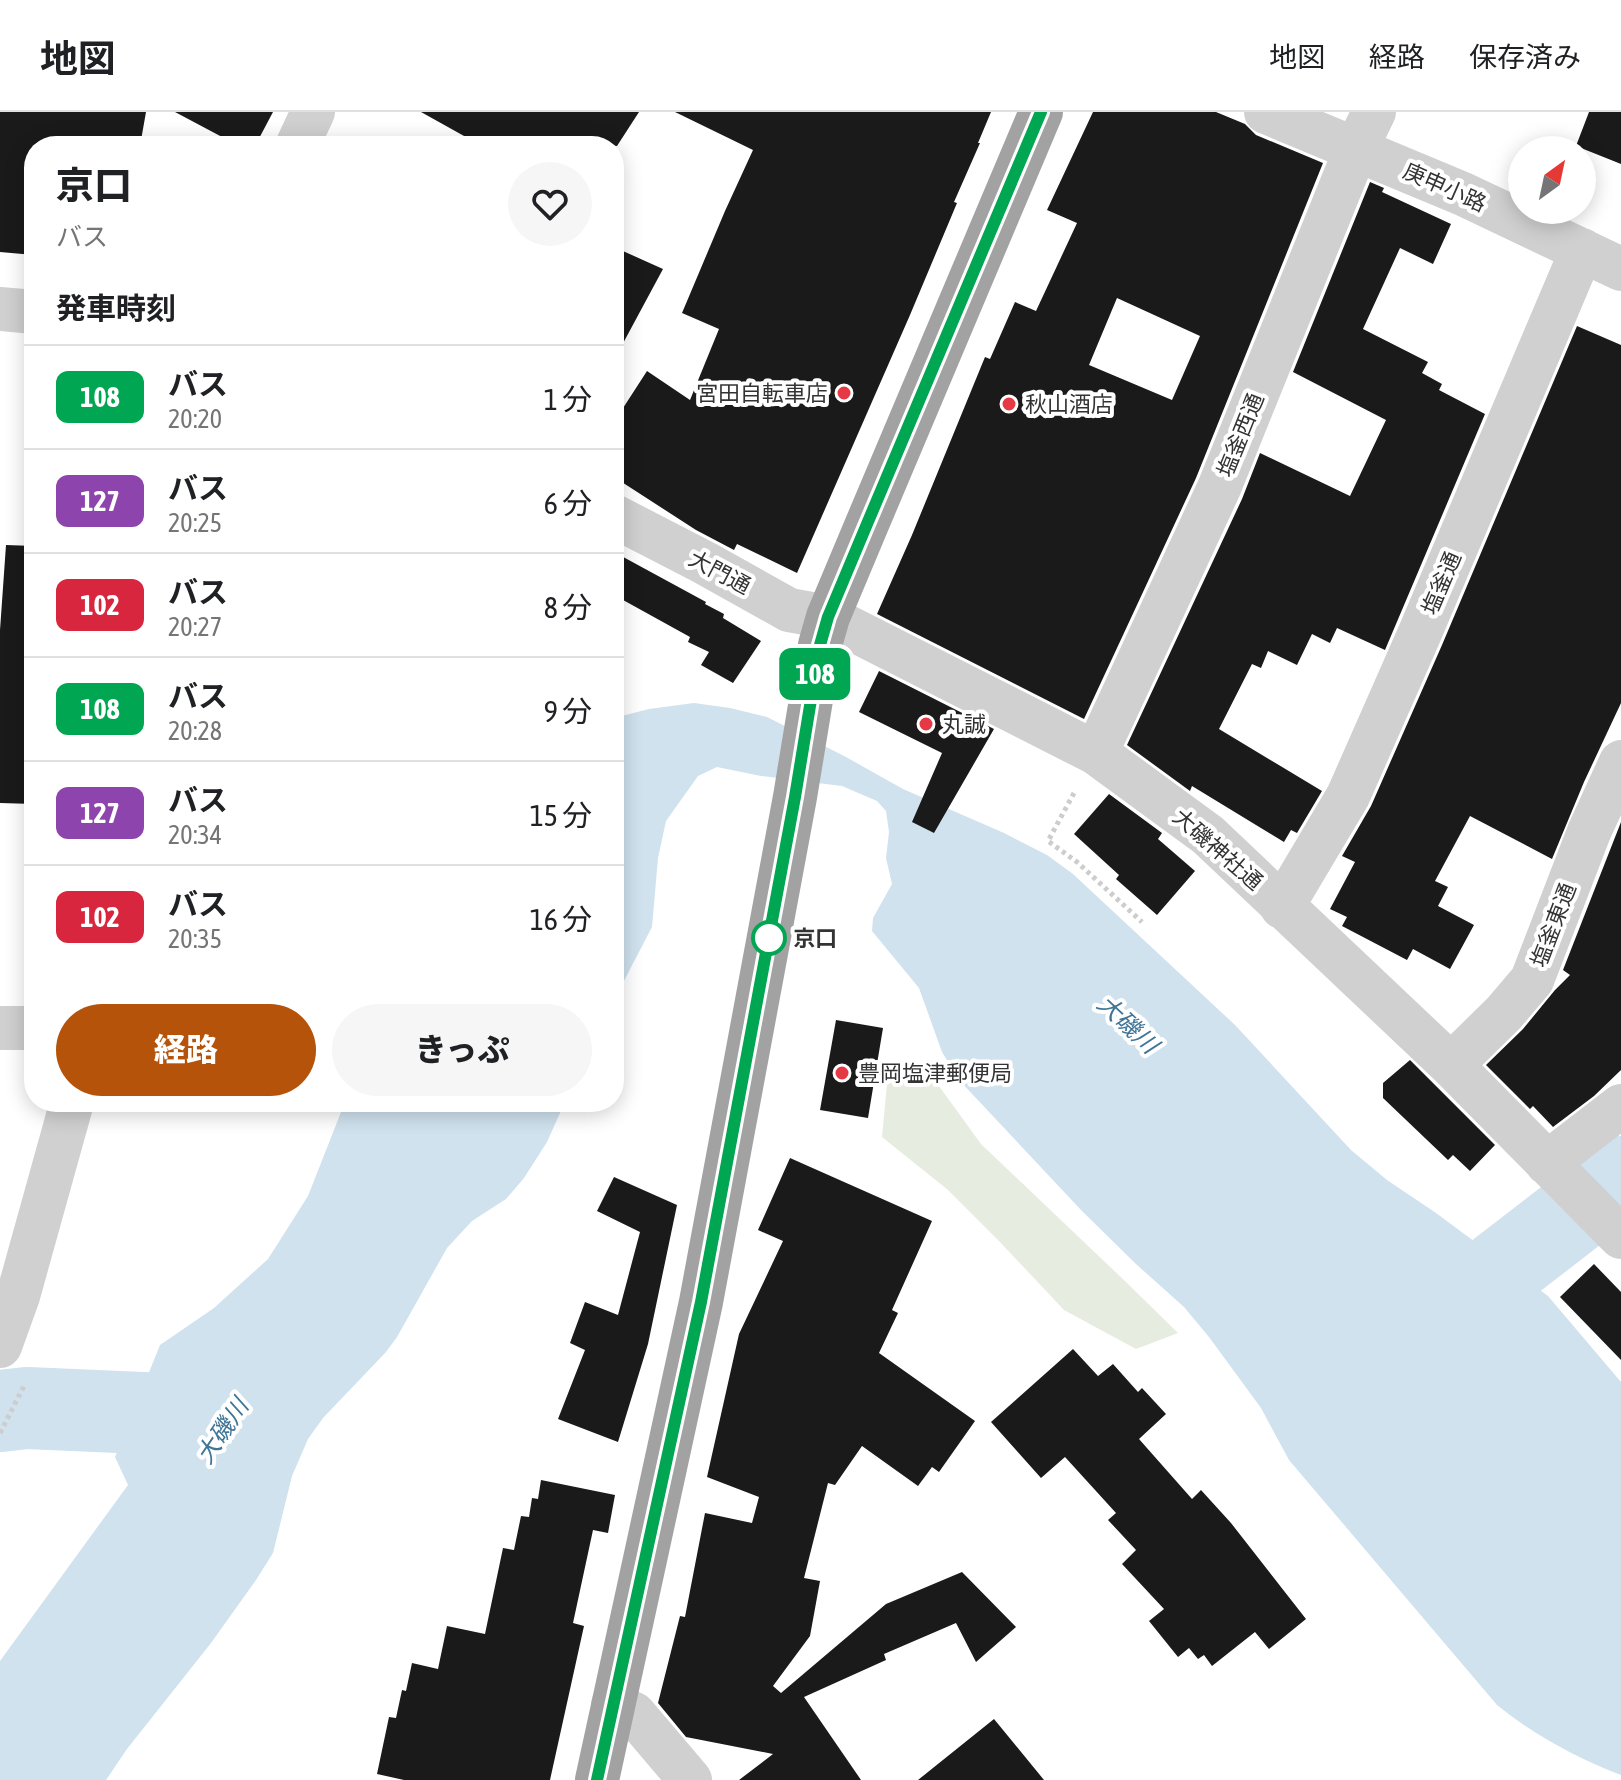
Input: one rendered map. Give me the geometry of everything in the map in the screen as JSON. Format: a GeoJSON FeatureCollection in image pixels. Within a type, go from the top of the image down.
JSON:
{"type":"FeatureCollection","features":[{"type":"Feature","properties":{"kind":"highway"},"geometry":{"type":"LineString","coordinates":[[597,1780],[701,1302],[824,631],[1041,112]]}},
{"type":"Feature","properties":{"kind":"street"},"geometry":{"type":"LineString","coordinates":[[302,136],[313,112]]}},
{"type":"Feature","properties":{"kind":"street","name":"庚申小路"},"geometry":{"type":"LineString","coordinates":[[1266,112],[1365,130],[1463,194],[1621,269]]}},
{"type":"Feature","properties":{"kind":"street","name":"塩釜西通"},"geometry":{"type":"LineString","coordinates":[[1096,753],[1219,488],[1365,130]]}},
{"type":"Feature","properties":{"kind":"street","name":"塩釜通"},"geometry":{"type":"LineString","coordinates":[[1282,907],[1348,796],[1582,250]]}},
{"type":"Feature","properties":{"kind":"street"},"geometry":{"type":"LineString","coordinates":[[0,309],[24,311]]}},
{"type":"Feature","properties":{"kind":"street","name":"大門通"},"geometry":{"type":"LineString","coordinates":[[624,521],[824,631]]}},
{"type":"Feature","properties":{"kind":"street","name":"大磯神社通"},"geometry":{"type":"LineString","coordinates":[[824,631],[1096,753],[1208,835],[1451,1065],[1618,1235]]}},
{"type":"Feature","properties":{"kind":"street","name":"塩釜東通"},"geometry":{"type":"LineString","coordinates":[[1451,1065],[1504,1013],[1532,980],[1589,832],[1621,762]]}},
{"type":"Feature","properties":{"kind":"street"},"geometry":{"type":"LineString","coordinates":[[0,1028],[24,1028]]}},
{"type":"Feature","properties":{"kind":"street"},"geometry":{"type":"LineString","coordinates":[[1547,1163],[1621,1106]]}},
{"type":"Feature","properties":{"kind":"street"},"geometry":{"type":"LineString","coordinates":[[0,1346],[18,1296],[16,1248],[68,1112]]}},
{"type":"Feature","properties":{"kind":"street"},"geometry":{"type":"LineString","coordinates":[[613,1705],[634,1714],[690,1780]]}},
{"type":"Feature","properties":{"kind":"path"},"geometry":{"type":"LineString","coordinates":[[1051,834],[1048,841],[1077,862],[1142,922]]}},
{"type":"Feature","properties":{"kind":"shaded area"},"geometry":{"type":"Polygon","coordinates":[[[923,1064],[981,1144],[1178,1333],[1136,1349],[1064,1310],[948,1190],[882,1137],[887,1084],[923,1064]]]}},
{"type":"Feature","properties":{"kind":"water"},"geometry":{"type":"Polygon","coordinates":[[[694,703],[767,717],[903,789],[1047,855],[1073,874],[1235,1025],[1351,1150],[1387,1180],[1548,1296],[1621,1382],[1621,1775],[1556,1745],[1497,1705],[1289,1460],[1261,1408],[1184,1307],[1082,1211],[959,1080],[942,1052],[919,988],[872,931],[873,918],[892,884],[886,858],[889,832],[886,811],[877,801],[842,786],[717,767],[698,776],[666,821],[658,858],[652,927],[624,981],[624,715],[694,703]]]}},
{"type":"Feature","properties":{"kind":"water"},"geometry":{"type":"Polygon","coordinates":[[[341,1112],[560,1112],[547,1142],[524,1178],[506,1199],[472,1221],[447,1248],[397,1337],[323,1418],[308,1439],[292,1476],[273,1553],[211,1643],[106,1780],[0,1780],[0,1661],[128,1485],[115,1457],[160,1345],[214,1308],[268,1259],[308,1196],[341,1112]]]}},
{"type":"Feature","properties":{"kind":"building"},"geometry":{"type":"Polygon","coordinates":[[[0,112],[146,112],[142,136],[24,136],[24,254],[0,252],[0,112]]]}},
{"type":"Feature","properties":{"kind":"building"},"geometry":{"type":"Polygon","coordinates":[[[175,112],[273,112],[260,136],[220,136],[175,112]]]}},
{"type":"Feature","properties":{"kind":"building"},"geometry":{"type":"Polygon","coordinates":[[[421,112],[639,112],[623,136],[464,136],[421,112]]]}},
{"type":"Feature","properties":{"kind":"building"},"geometry":{"type":"Polygon","coordinates":[[[675,112],[991,112],[910,315],[797,573],[737,544],[734,550],[696,530],[624,483],[624,407],[647,371],[690,400],[719,329],[682,313],[753,150],[675,112]]]}},
{"type":"Feature","properties":{"kind":"building"},"geometry":{"type":"Polygon","coordinates":[[[1093,112],[1216,112],[1245,124],[1256,135],[1323,163],[1196,478],[1084,719],[877,614],[985,357],[990,359],[1015,302],[1036,311],[1077,223],[1047,210],[1093,112]],[[1117,298],[1089,365],[1172,400],[1200,336],[1117,298]]]}},
{"type":"Feature","properties":{"kind":"building"},"geometry":{"type":"Polygon","coordinates":[[[1589,112],[1621,112],[1621,164],[1596,154],[1596,136],[1580,136],[1589,112]]]}},
{"type":"Feature","properties":{"kind":"building"},"geometry":{"type":"Polygon","coordinates":[[[1370,182],[1384,188],[1382,192],[1451,224],[1433,264],[1400,248],[1363,329],[1428,362],[1422,373],[1442,384],[1439,390],[1485,414],[1385,650],[1337,628],[1330,643],[1312,634],[1297,665],[1268,651],[1261,668],[1252,664],[1219,729],[1322,791],[1297,833],[1291,830],[1284,842],[1192,786],[1190,791],[1127,745],[1242,499],[1260,453],[1350,496],[1386,420],[1293,372],[1370,182]]]}},
{"type":"Feature","properties":{"kind":"building"},"geometry":{"type":"Polygon","coordinates":[[[624,251],[663,269],[624,341],[624,251]]]}},
{"type":"Feature","properties":{"kind":"building"},"geometry":{"type":"Polygon","coordinates":[[[1577,326],[1621,345],[1621,703],[1552,859],[1470,816],[1435,881],[1448,887],[1438,906],[1474,925],[1450,969],[1413,949],[1407,960],[1342,926],[1347,917],[1330,909],[1355,862],[1342,856],[1371,806],[1577,326]]]}},
{"type":"Feature","properties":{"kind":"building"},"geometry":{"type":"Polygon","coordinates":[[[6,545],[24,546],[24,804],[0,803],[0,630],[6,545]]]}},
{"type":"Feature","properties":{"kind":"building"},"geometry":{"type":"Polygon","coordinates":[[[624,557],[706,602],[724,614],[723,618],[761,641],[733,683],[701,665],[709,652],[688,642],[690,637],[624,601],[624,557]]]}},
{"type":"Feature","properties":{"kind":"building"},"geometry":{"type":"Polygon","coordinates":[[[879,671],[994,729],[934,833],[912,822],[942,753],[859,712],[879,671]]]}},
{"type":"Feature","properties":{"kind":"building"},"geometry":{"type":"Polygon","coordinates":[[[1109,794],[1162,833],[1158,839],[1195,871],[1157,915],[1116,879],[1119,875],[1074,834],[1109,794]]]}},
{"type":"Feature","properties":{"kind":"building"},"geometry":{"type":"Polygon","coordinates":[[[1621,822],[1621,1070],[1594,1096],[1553,1127],[1533,1106],[1530,1109],[1486,1065],[1523,1029],[1570,975],[1563,970],[1621,822]]]}},
{"type":"Feature","properties":{"kind":"building"},"geometry":{"type":"Polygon","coordinates":[[[836,1020],[883,1028],[868,1118],[820,1110],[836,1020]]]}},
{"type":"Feature","properties":{"kind":"building"},"geometry":{"type":"Polygon","coordinates":[[[1410,1060],[1495,1145],[1470,1171],[1453,1155],[1448,1160],[1383,1098],[1383,1083],[1410,1060]]]}},
{"type":"Feature","properties":{"kind":"building"},"geometry":{"type":"Polygon","coordinates":[[[790,1158],[932,1221],[892,1310],[898,1313],[879,1353],[975,1421],[939,1472],[932,1467],[918,1486],[862,1446],[835,1485],[828,1483],[804,1578],[820,1581],[810,1636],[773,1686],[781,1693],[886,1604],[962,1572],[1016,1627],[976,1662],[956,1623],[884,1654],[886,1660],[804,1697],[861,1780],[739,1780],[773,1754],[686,1737],[658,1703],[680,1616],[685,1617],[705,1513],[752,1523],[759,1497],[707,1477],[739,1334],[783,1241],[758,1230],[790,1158]]]}},
{"type":"Feature","properties":{"kind":"building"},"geometry":{"type":"Polygon","coordinates":[[[614,1177],[677,1205],[648,1344],[618,1442],[558,1419],[585,1350],[570,1343],[585,1302],[618,1315],[640,1232],[597,1211],[614,1177]]]}},
{"type":"Feature","properties":{"kind":"building"},"geometry":{"type":"Polygon","coordinates":[[[1594,1264],[1621,1292],[1621,1360],[1560,1297],[1594,1264]]]}},
{"type":"Feature","properties":{"kind":"building"},"geometry":{"type":"Polygon","coordinates":[[[1073,1349],[1098,1376],[1113,1364],[1138,1392],[1142,1388],[1166,1414],[1139,1439],[1192,1499],[1201,1490],[1231,1523],[1306,1619],[1269,1649],[1255,1632],[1212,1666],[1204,1655],[1198,1659],[1189,1648],[1178,1657],[1149,1621],[1164,1609],[1122,1564],[1136,1550],[1108,1520],[1116,1513],[1065,1457],[1041,1478],[991,1422],[1073,1349]]]}},
{"type":"Feature","properties":{"kind":"building"},"geometry":{"type":"Polygon","coordinates":[[[541,1480],[615,1495],[608,1533],[593,1530],[573,1623],[584,1626],[550,1780],[404,1780],[377,1774],[389,1717],[396,1718],[412,1663],[438,1669],[447,1626],[485,1634],[503,1548],[514,1550],[521,1516],[529,1517],[532,1498],[538,1499],[541,1480]]]}},
{"type":"Feature","properties":{"kind":"building"},"geometry":{"type":"Polygon","coordinates":[[[994,1719],[1044,1780],[918,1780],[994,1719]]]}},
{"type":"Feature","properties":{"kind":"waterway","name":"大磯川"},"geometry":{"type":"LineString","coordinates":[[1408,1269],[1471,1293],[1621,1177]]}},
{"type":"Feature","properties":{"kind":"waterway"},"geometry":{"type":"LineString","coordinates":[[0,1411],[27,1408],[234,1417]]}},
{"type":"Feature","properties":{"kind":"bus line","name":"108"},"geometry":{"type":"LineString","coordinates":[[597,1780],[701,1302],[795,797],[820,645],[828,617],[1041,112]]}},
{"type":"Feature","properties":{"kind":"place","name":"宮田自転車店"},"geometry":{"type":"Point","coordinates":[844,393]}},
{"type":"Feature","properties":{"kind":"place","name":"秋山酒店"},"geometry":{"type":"Point","coordinates":[1009,404]}},
{"type":"Feature","properties":{"kind":"place","name":"丸誠"},"geometry":{"type":"Point","coordinates":[926,724]}},
{"type":"Feature","properties":{"kind":"place","name":"京口"},"geometry":{"type":"Point","coordinates":[769,938]}},
{"type":"Feature","properties":{"kind":"place","name":"豊岡塩津郵便局"},"geometry":{"type":"Point","coordinates":[842,1073]}}]}
